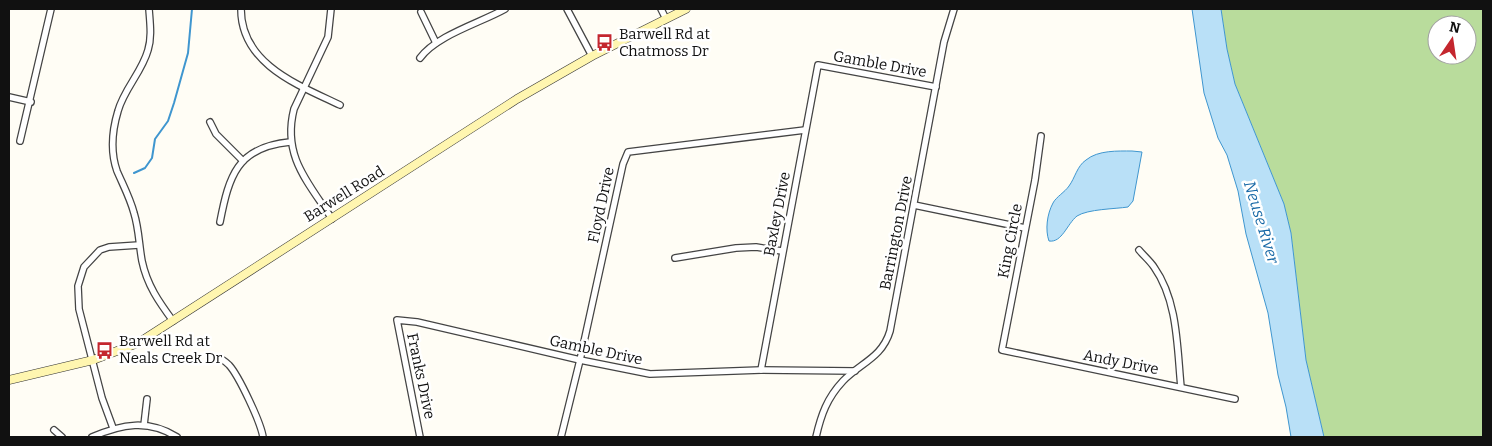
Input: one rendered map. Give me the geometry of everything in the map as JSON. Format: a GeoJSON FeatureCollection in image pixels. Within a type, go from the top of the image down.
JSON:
{"type":"FeatureCollection","features":[{"type":"Feature","properties":{"kind":"street"},"geometry":{"type":"LineString","coordinates":[[20,142],[31,102],[51,9]]}},
{"type":"Feature","properties":{"kind":"street"},"geometry":{"type":"LineString","coordinates":[[149,9],[150,38],[148,51],[122,100],[112,144],[117,170],[134,210],[146,276],[152,292],[173,322]]}},
{"type":"Feature","properties":{"kind":"street"},"geometry":{"type":"LineString","coordinates":[[241,9],[245,32],[254,50],[268,67],[304,88],[340,105]]}},
{"type":"Feature","properties":{"kind":"street"},"geometry":{"type":"LineString","coordinates":[[331,9],[328,37],[291,118],[290,142],[298,166],[332,219]]}},
{"type":"Feature","properties":{"kind":"street"},"geometry":{"type":"LineString","coordinates":[[420,58],[426,50],[436,43],[505,9]]}},
{"type":"Feature","properties":{"kind":"street"},"geometry":{"type":"LineString","coordinates":[[567,9],[592,56]]}},
{"type":"Feature","properties":{"kind":"street"},"geometry":{"type":"LineString","coordinates":[[661,9],[666,19]]}},
{"type":"Feature","properties":{"kind":"street","name":"Barwell Road"},"geometry":{"type":"LineString","coordinates":[[9,380],[93,360],[138,343],[517,99],[592,56],[686,9]]}},
{"type":"Feature","properties":{"kind":"street","name":"Barrington Drive"},"geometry":{"type":"LineString","coordinates":[[816,437],[828,401],[844,381],[877,354],[888,338],[946,34],[954,9]]}},
{"type":"Feature","properties":{"kind":"street"},"geometry":{"type":"LineString","coordinates":[[421,12],[436,43]]}},
{"type":"Feature","properties":{"kind":"street","name":"Baxley Drive"},"geometry":{"type":"LineString","coordinates":[[761,370],[805,130],[818,65],[820,66]]}},
{"type":"Feature","properties":{"kind":"street","name":"Gamble Drive"},"geometry":{"type":"LineString","coordinates":[[820,66],[936,87]]}},
{"type":"Feature","properties":{"kind":"street"},"geometry":{"type":"LineString","coordinates":[[9,96],[31,102]]}},
{"type":"Feature","properties":{"kind":"street"},"geometry":{"type":"LineString","coordinates":[[210,122],[216,134],[243,161]]}},
{"type":"Feature","properties":{"kind":"street","name":"Floyd Drive"},"geometry":{"type":"LineString","coordinates":[[561,437],[623,164],[628,152],[805,130]]}},
{"type":"Feature","properties":{"kind":"street","name":"King Circle"},"geometry":{"type":"LineString","coordinates":[[1002,350],[1026,228],[1041,136]]}},
{"type":"Feature","properties":{"kind":"street"},"geometry":{"type":"LineString","coordinates":[[220,222],[232,178],[243,161],[259,149],[290,142]]}},
{"type":"Feature","properties":{"kind":"street"},"geometry":{"type":"LineString","coordinates":[[914,205],[1026,228]]}},
{"type":"Feature","properties":{"kind":"street"},"geometry":{"type":"LineString","coordinates":[[113,428],[102,398],[77,297],[78,286],[84,267],[100,250],[109,247],[139,244]]}},
{"type":"Feature","properties":{"kind":"street"},"geometry":{"type":"LineString","coordinates":[[675,258],[736,248],[756,247],[782,251]]}},
{"type":"Feature","properties":{"kind":"street"},"geometry":{"type":"LineString","coordinates":[[1139,250],[1154,267],[1165,286],[1172,308],[1180,387]]}},
{"type":"Feature","properties":{"kind":"street","name":"Gamble Drive"},"geometry":{"type":"LineString","coordinates":[[396,320],[417,322],[580,360],[650,374],[761,370],[855,371]]}},
{"type":"Feature","properties":{"kind":"street","name":"Franks Drive"},"geometry":{"type":"LineString","coordinates":[[396,320],[420,437]]}},
{"type":"Feature","properties":{"kind":"street","name":"Andy Drive"},"geometry":{"type":"LineString","coordinates":[[1002,350],[1235,400]]}},
{"type":"Feature","properties":{"kind":"street"},"geometry":{"type":"LineString","coordinates":[[220,358],[235,373],[261,427],[263,437]]}},
{"type":"Feature","properties":{"kind":"street"},"geometry":{"type":"LineString","coordinates":[[144,425],[147,399]]}},
{"type":"Feature","properties":{"kind":"street"},"geometry":{"type":"LineString","coordinates":[[92,437],[113,428],[144,425],[164,430],[177,437]]}},
{"type":"Feature","properties":{"kind":"street"},"geometry":{"type":"LineString","coordinates":[[54,430],[62,437]]}},
{"type":"Feature","properties":{"kind":"green space"},"geometry":{"type":"Polygon","coordinates":[[[1221,9],[1483,9],[1483,437],[1324,437],[1306,360],[1291,233],[1284,204],[1235,84],[1221,9]]]}},
{"type":"Feature","properties":{"kind":"water","name":"Neuse River"},"geometry":{"type":"Polygon","coordinates":[[[1192,9],[1221,9],[1235,84],[1284,204],[1291,233],[1306,360],[1324,437],[1291,437],[1268,313],[1246,234],[1238,191],[1227,155],[1218,138],[1204,93],[1192,9]]]}},
{"type":"Feature","properties":{"kind":"water"},"geometry":{"type":"Polygon","coordinates":[[[1142,152],[1133,201],[1128,207],[1095,211],[1077,216],[1061,236],[1054,241],[1049,241],[1047,227],[1051,207],[1054,201],[1069,186],[1083,163],[1096,154],[1142,152]]]}},
{"type":"Feature","properties":{"kind":"waterway"},"geometry":{"type":"LineString","coordinates":[[134,173],[145,168],[152,158],[155,139],[168,121],[188,53],[192,9]]}},
{"type":"Feature","properties":{"kind":"place","name":"Barwell Rd at Chatmoss Dr"},"geometry":{"type":"Point","coordinates":[605,43]}},
{"type":"Feature","properties":{"kind":"place","name":"Barwell Rd at Neals Creek Dr"},"geometry":{"type":"Point","coordinates":[105,350]}}]}
